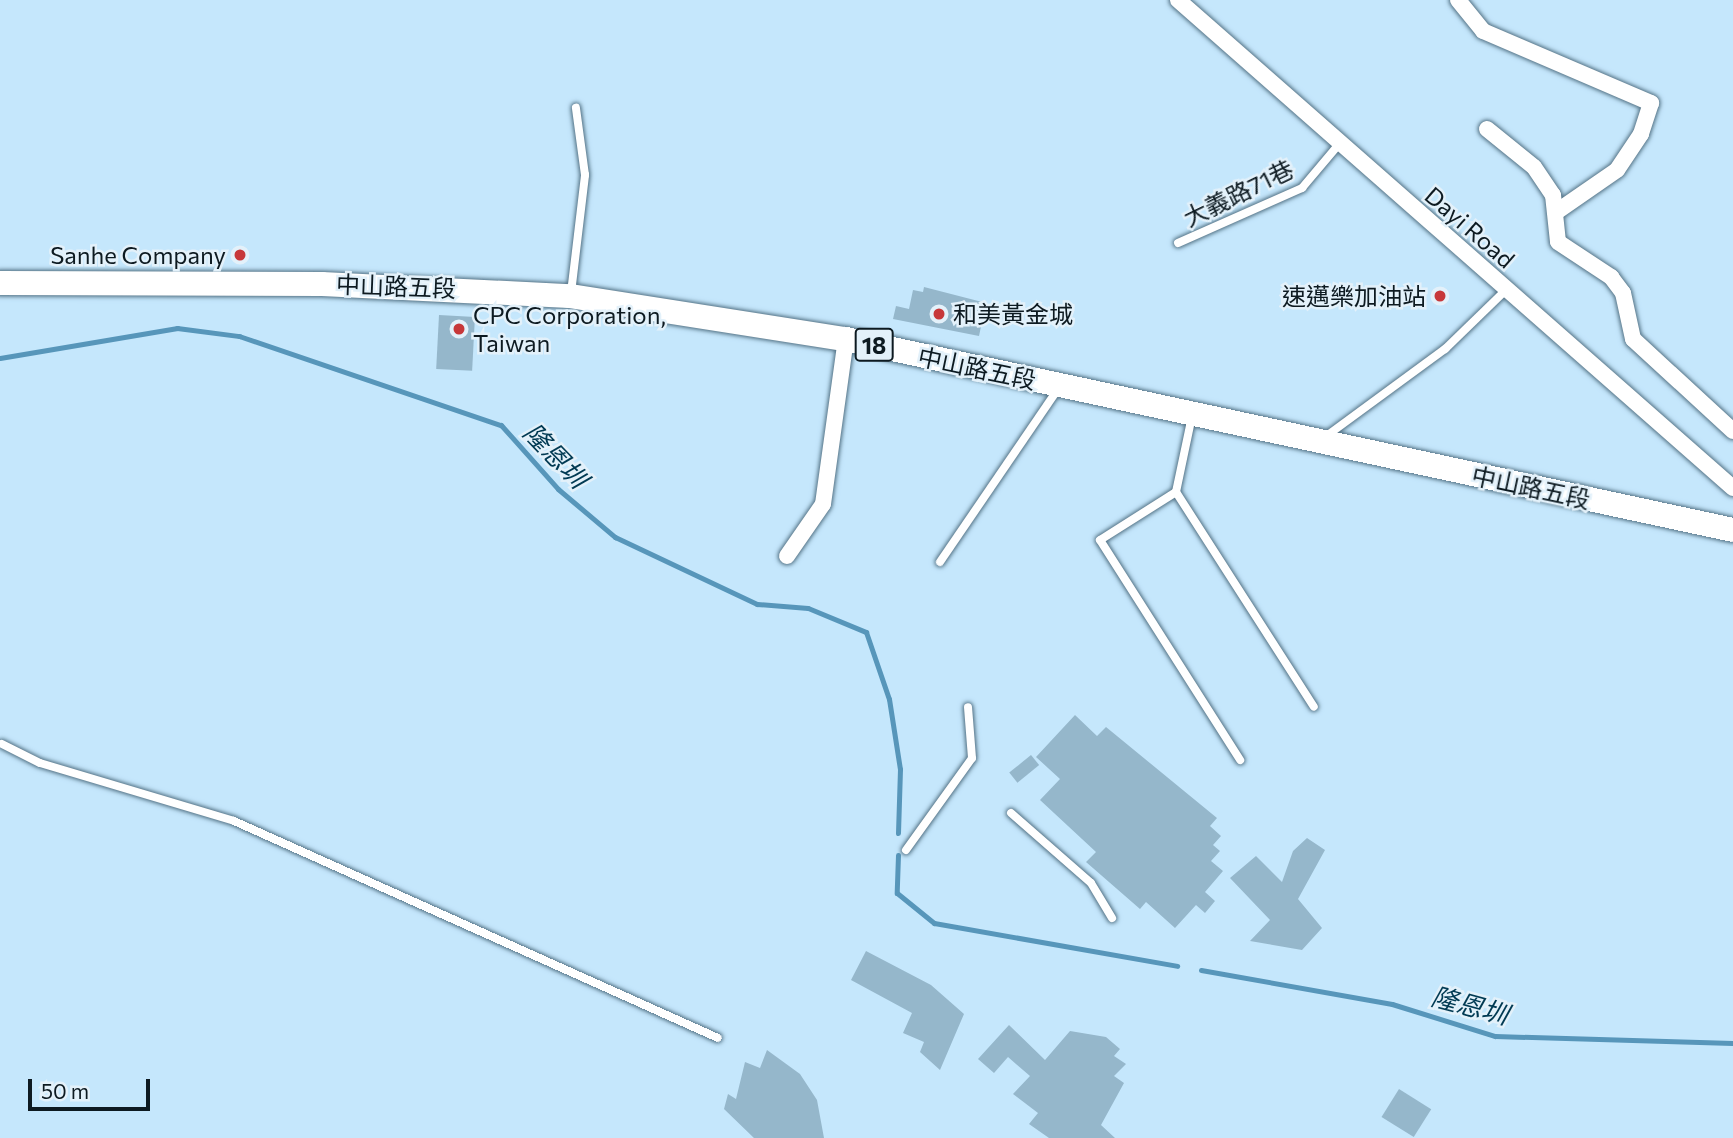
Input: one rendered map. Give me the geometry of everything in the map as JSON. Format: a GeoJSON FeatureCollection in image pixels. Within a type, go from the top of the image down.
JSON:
{"type":"FeatureCollection","features":[{"type":"Feature","properties":{"kind":"main road","name":"中山路五段"},"geometry":{"type":"LineString","coordinates":[[0,284],[322,284],[570,296],[846,339],[1733,530]]}},
{"type":"Feature","properties":{"kind":"street","name":"Dayi Road"},"geometry":{"type":"LineString","coordinates":[[1178,0],[1733,488]]}},
{"type":"Feature","properties":{"kind":"street"},"geometry":{"type":"LineString","coordinates":[[1458,0],[1483,31],[1651,103],[1641,134],[1617,170],[1555,213]]}},
{"type":"Feature","properties":{"kind":"street"},"geometry":{"type":"LineString","coordinates":[[1487,129],[1534,167],[1553,195],[1558,242],[1611,277],[1623,293],[1633,339],[1733,431]]}},
{"type":"Feature","properties":{"kind":"street"},"geometry":{"type":"LineString","coordinates":[[788,556],[823,504],[846,339]]}},
{"type":"Feature","properties":{"kind":"lane"},"geometry":{"type":"LineString","coordinates":[[570,296],[586,175],[576,108]]}},
{"type":"Feature","properties":{"kind":"lane","name":"大義路71巷"},"geometry":{"type":"LineString","coordinates":[[1178,243],[1302,188],[1340,143]]}},
{"type":"Feature","properties":{"kind":"lane"},"geometry":{"type":"LineString","coordinates":[[1319,442],[1445,349],[1507,289]]}},
{"type":"Feature","properties":{"kind":"lane"},"geometry":{"type":"LineString","coordinates":[[940,562],[1053,406],[1059,386]]}},
{"type":"Feature","properties":{"kind":"lane"},"geometry":{"type":"LineString","coordinates":[[1192,415],[1176,492],[1314,707]]}},
{"type":"Feature","properties":{"kind":"lane"},"geometry":{"type":"LineString","coordinates":[[1176,492],[1100,540],[1240,760]]}},
{"type":"Feature","properties":{"kind":"lane"},"geometry":{"type":"LineString","coordinates":[[906,850],[972,758],[968,707]]}},
{"type":"Feature","properties":{"kind":"lane"},"geometry":{"type":"LineString","coordinates":[[2,744],[40,763],[234,821],[718,1038]]}},
{"type":"Feature","properties":{"kind":"lane"},"geometry":{"type":"LineString","coordinates":[[1012,813],[1091,883],[1112,918]]}},
{"type":"Feature","properties":{"kind":"building","name":"和美黃金城"},"geometry":{"type":"Polygon","coordinates":[[[924,287],[986,303],[979,336],[893,319],[896,306],[909,309],[913,290],[923,292],[924,287]]]}},
{"type":"Feature","properties":{"kind":"building"},"geometry":{"type":"Polygon","coordinates":[[[439,315],[475,317],[472,371],[436,369],[439,315]]]}},
{"type":"Feature","properties":{"kind":"building"},"geometry":{"type":"Polygon","coordinates":[[[1075,715],[1097,736],[1106,727],[1217,818],[1210,826],[1221,836],[1213,845],[1220,851],[1211,861],[1223,871],[1205,892],[1215,901],[1205,913],[1196,905],[1175,928],[1146,902],[1140,909],[1086,862],[1096,852],[1040,800],[1060,779],[1036,757],[1075,715]]]}},
{"type":"Feature","properties":{"kind":"building"},"geometry":{"type":"Polygon","coordinates":[[[1031,755],[1039,765],[1017,783],[1009,773],[1031,755]]]}},
{"type":"Feature","properties":{"kind":"building"},"geometry":{"type":"Polygon","coordinates":[[[1307,838],[1325,850],[1298,899],[1322,928],[1302,950],[1250,941],[1270,920],[1230,878],[1256,856],[1282,882],[1293,851],[1307,838]]]}},
{"type":"Feature","properties":{"kind":"building"},"geometry":{"type":"Polygon","coordinates":[[[866,951],[931,985],[964,1014],[940,1070],[920,1052],[924,1042],[903,1033],[912,1013],[851,980],[866,951]]]}},
{"type":"Feature","properties":{"kind":"building"},"geometry":{"type":"Polygon","coordinates":[[[1009,1025],[1045,1060],[1070,1031],[1106,1037],[1120,1049],[1114,1056],[1126,1064],[1114,1076],[1124,1083],[1101,1125],[1115,1138],[1049,1138],[1029,1124],[1038,1113],[1013,1094],[1030,1076],[1008,1057],[994,1073],[978,1059],[1009,1025]]]}},
{"type":"Feature","properties":{"kind":"building"},"geometry":{"type":"Polygon","coordinates":[[[767,1050],[800,1074],[817,1100],[824,1138],[754,1138],[724,1109],[728,1094],[736,1099],[745,1062],[760,1068],[767,1050]]]}},
{"type":"Feature","properties":{"kind":"building"},"geometry":{"type":"Polygon","coordinates":[[[1399,1089],[1431,1109],[1414,1137],[1382,1117],[1399,1089]]]}},
{"type":"Feature","properties":{"kind":"waterway","name":"隆恩圳"},"geometry":{"type":"LineString","coordinates":[[0,358],[177,328],[239,336],[501,425],[558,489],[615,537],[757,604],[808,608],[866,632],[889,699],[900,769],[898,833]]}},
{"type":"Feature","properties":{"kind":"waterway","name":"隆恩圳"},"geometry":{"type":"LineString","coordinates":[[898,855],[897,893],[934,923],[1177,966]]}},
{"type":"Feature","properties":{"kind":"waterway","name":"隆恩圳"},"geometry":{"type":"LineString","coordinates":[[1201,970],[1392,1004],[1495,1036],[1733,1043]]}},
{"type":"Feature","properties":{"kind":"place","name":"Sanhe Company"},"geometry":{"type":"Point","coordinates":[240,255]}},
{"type":"Feature","properties":{"kind":"place","name":"速邁樂加油站"},"geometry":{"type":"Point","coordinates":[1440,296]}},
{"type":"Feature","properties":{"kind":"place","name":"和美黃金城"},"geometry":{"type":"Point","coordinates":[939,314]}},
{"type":"Feature","properties":{"kind":"place","name":"CPC Corporation, Taiwan"},"geometry":{"type":"Point","coordinates":[459,329]}}]}
